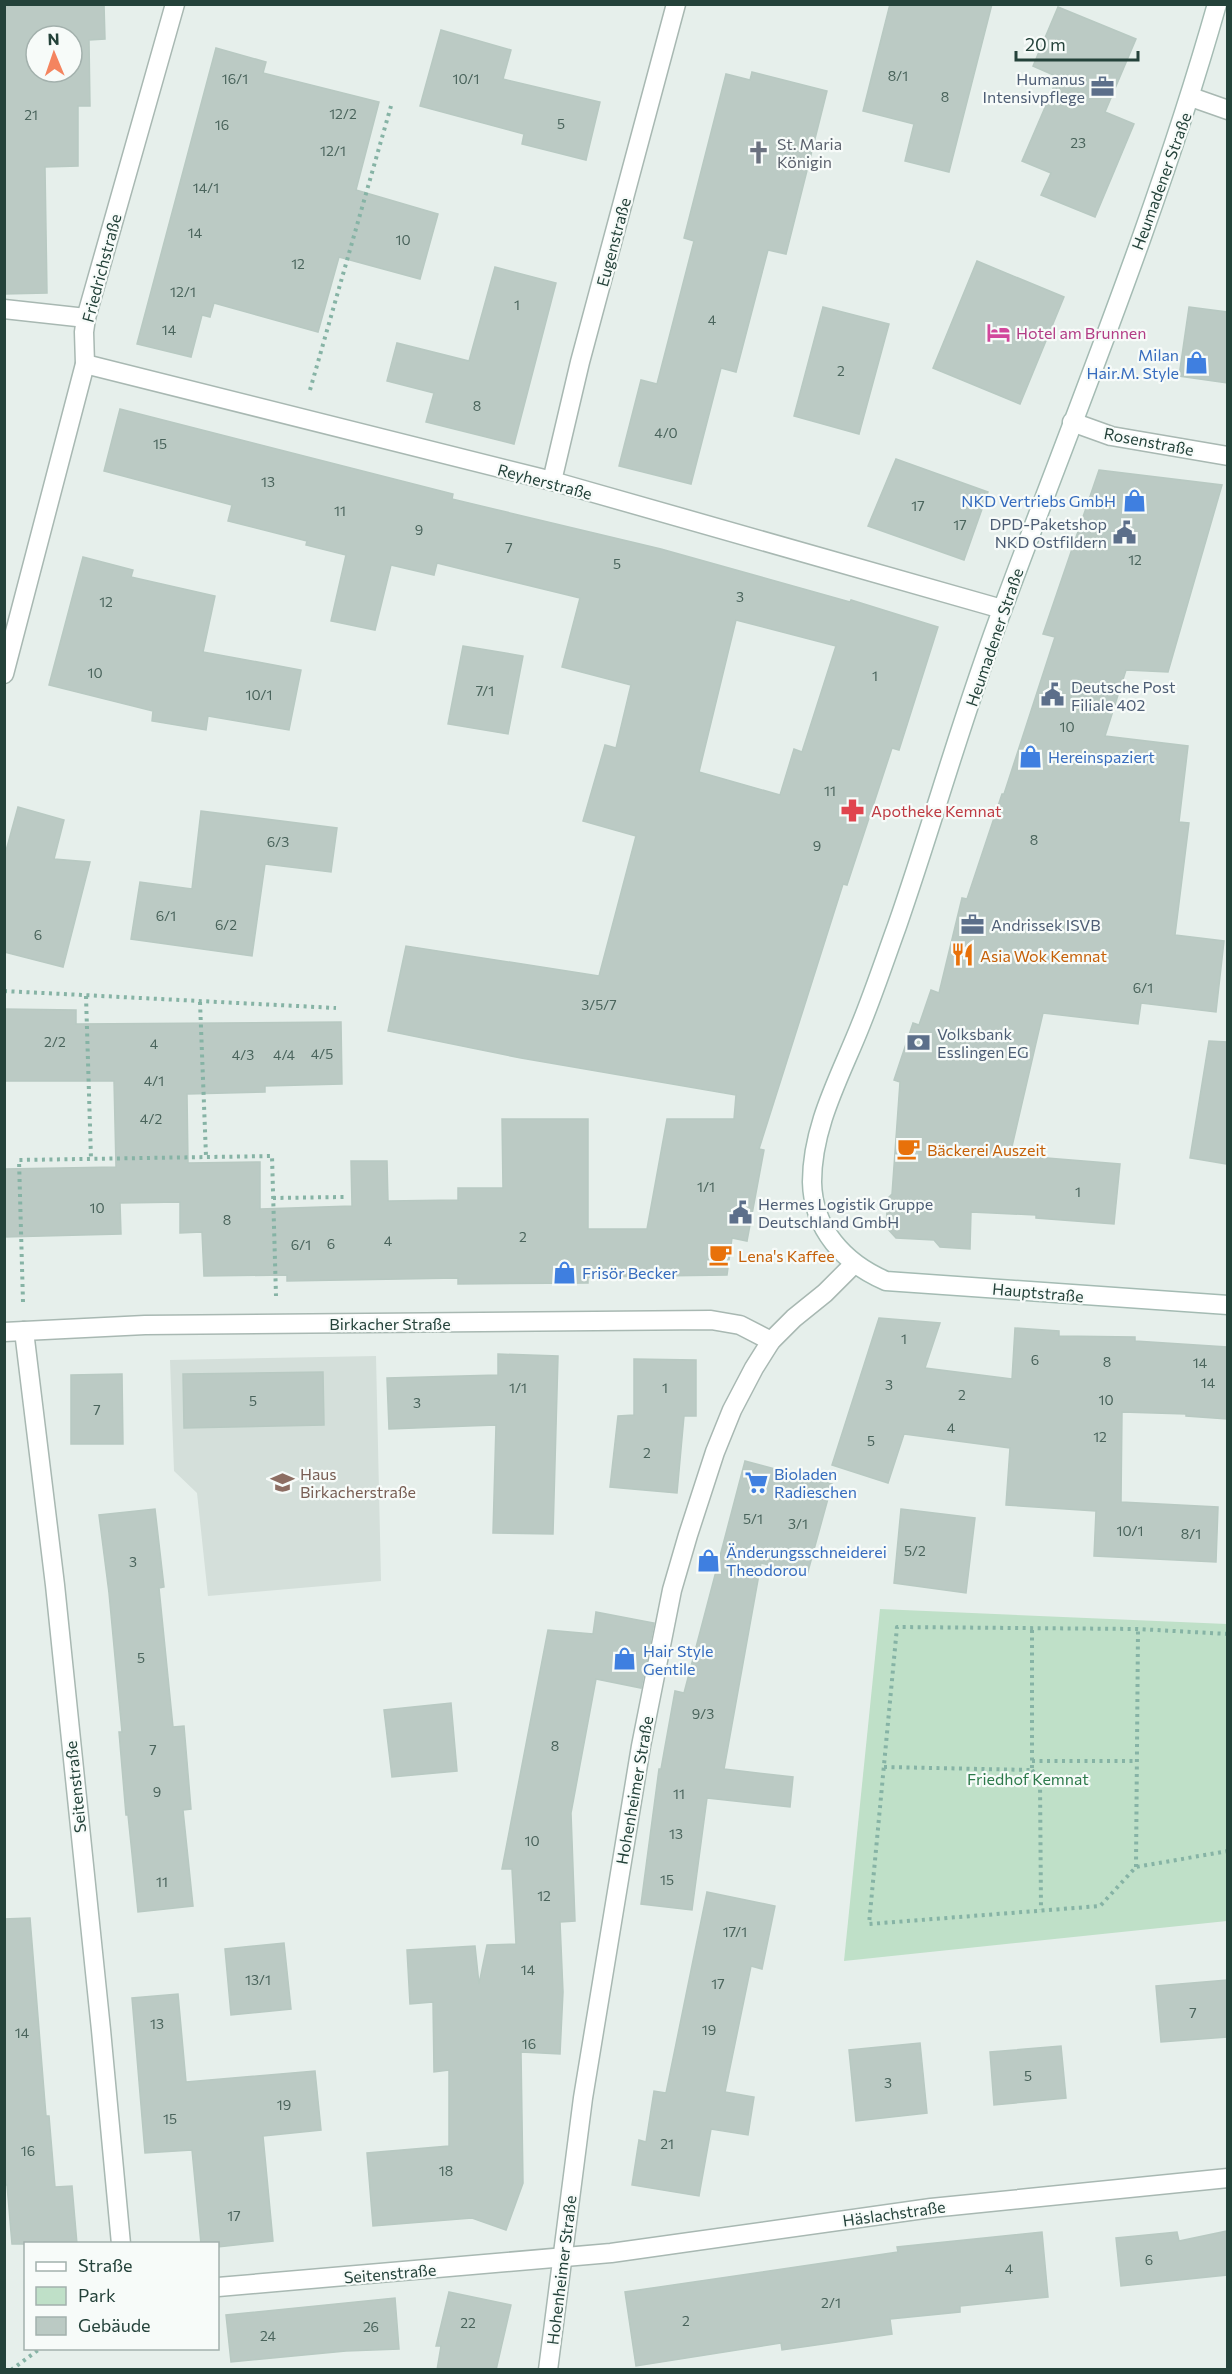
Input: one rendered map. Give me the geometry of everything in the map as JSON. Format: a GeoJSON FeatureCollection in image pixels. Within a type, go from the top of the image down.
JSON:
{"type":"FeatureCollection","features":[{"type":"Feature","properties":{"kind":"street","name":"Friedrichstraße"},"geometry":{"type":"LineString","coordinates":[[5,668],[85,364],[86,318],[175,4]]}},
{"type":"Feature","properties":{"kind":"street","name":"Eugenstraße"},"geometry":{"type":"LineString","coordinates":[[552,481],[580,362],[676,4]]}},
{"type":"Feature","properties":{"kind":"street","name":"Heumadener Straße"},"geometry":{"type":"LineString","coordinates":[[854,1264],[841,1254],[831,1241],[817,1211],[812,1183],[821,1126],[829,1097],[861,1024],[897,926],[1002,609],[1191,97],[1217,4]]}},
{"type":"Feature","properties":{"kind":"street"},"geometry":{"type":"LineString","coordinates":[[1191,97],[1227,110]]}},
{"type":"Feature","properties":{"kind":"street"},"geometry":{"type":"LineString","coordinates":[[4,309],[86,318]]}},
{"type":"Feature","properties":{"kind":"street","name":"Reyherstraße"},"geometry":{"type":"LineString","coordinates":[[85,364],[552,481],[1002,609]]}},
{"type":"Feature","properties":{"kind":"street","name":"Rosenstraße"},"geometry":{"type":"LineString","coordinates":[[1072,422],[1111,436],[1227,456]]}},
{"type":"Feature","properties":{"kind":"street","name":"Hauptstraße"},"geometry":{"type":"LineString","coordinates":[[854,1264],[886,1281],[1227,1305]]}},
{"type":"Feature","properties":{"kind":"street","name":"Hohenheimer Straße"},"geometry":{"type":"LineString","coordinates":[[548,2370],[583,2098],[625,1838],[672,1590],[691,1524],[724,1431],[754,1368],[771,1341],[854,1264]]}},
{"type":"Feature","properties":{"kind":"street","name":"Birkacher Straße"},"geometry":{"type":"LineString","coordinates":[[4,1332],[146,1325],[711,1320],[740,1325],[771,1341]]}},
{"type":"Feature","properties":{"kind":"street","name":"Seitenstraße"},"geometry":{"type":"LineString","coordinates":[[24,1331],[55,1585],[121,2242]]}},
{"type":"Feature","properties":{"kind":"street","name":"Häslachstraße"},"geometry":{"type":"LineString","coordinates":[[561,2257],[622,2251],[932,2208],[1227,2178]]}},
{"type":"Feature","properties":{"kind":"street","name":"Seitenstraße"},"geometry":{"type":"LineString","coordinates":[[219,2288],[561,2257]]}},
{"type":"Feature","properties":{"kind":"path"},"geometry":{"type":"LineString","coordinates":[[302,419],[391,106]]}},
{"type":"Feature","properties":{"kind":"path"},"geometry":{"type":"LineString","coordinates":[[4,992],[336,1008]]}},
{"type":"Feature","properties":{"kind":"path"},"geometry":{"type":"LineString","coordinates":[[86,996],[91,1159]]}},
{"type":"Feature","properties":{"kind":"path"},"geometry":{"type":"LineString","coordinates":[[200,1002],[206,1156]]}},
{"type":"Feature","properties":{"kind":"path"},"geometry":{"type":"LineString","coordinates":[[24,1331],[19,1160],[272,1156],[276,1323]]}},
{"type":"Feature","properties":{"kind":"path"},"geometry":{"type":"LineString","coordinates":[[273,1198],[344,1197]]}},
{"type":"Feature","properties":{"kind":"path"},"geometry":{"type":"LineString","coordinates":[[1227,1634],[1138,1629],[897,1627],[869,1924],[1100,1906],[1136,1867],[1227,1851]]}},
{"type":"Feature","properties":{"kind":"path"},"geometry":{"type":"LineString","coordinates":[[1032,1628],[1032,1770],[1040,1780],[1041,1911]]}},
{"type":"Feature","properties":{"kind":"path"},"geometry":{"type":"LineString","coordinates":[[1136,1867],[1138,1629]]}},
{"type":"Feature","properties":{"kind":"path"},"geometry":{"type":"LineString","coordinates":[[1032,1761],[1137,1761]]}},
{"type":"Feature","properties":{"kind":"path"},"geometry":{"type":"LineString","coordinates":[[884,1767],[1032,1770]]}},
{"type":"Feature","properties":{"kind":"path"},"geometry":{"type":"LineString","coordinates":[[11,2370],[40,2350]]}},
{"type":"Feature","properties":{"kind":"shaded area","name":"Haus Birkacherstraße"},"geometry":{"type":"Polygon","coordinates":[[[376,1356],[381,1581],[208,1596],[197,1493],[174,1471],[170,1360],[376,1356]]]}},
{"type":"Feature","properties":{"kind":"green space","name":"Friedhof Kemnat"},"geometry":{"type":"Polygon","coordinates":[[[880,1609],[1227,1624],[1227,1921],[844,1961],[880,1609]]]}},
{"type":"Feature","properties":{"kind":"building"},"geometry":{"type":"Polygon","coordinates":[[[4,4],[104,4],[105,39],[89,40],[90,106],[78,106],[78,166],[45,167],[47,293],[4,294],[4,4]]]}},
{"type":"Feature","properties":{"kind":"building"},"geometry":{"type":"Polygon","coordinates":[[[890,4],[992,4],[949,172],[905,161],[914,124],[863,111],[890,4]]]}},
{"type":"Feature","properties":{"kind":"building"},"geometry":{"type":"Polygon","coordinates":[[[1058,7],[1136,39],[1105,112],[1134,124],[1095,217],[1041,195],[1051,173],[1022,161],[1058,77],[1033,66],[1058,7]]]}},
{"type":"Feature","properties":{"kind":"building"},"geometry":{"type":"Polygon","coordinates":[[[441,30],[511,50],[503,79],[600,102],[586,160],[522,144],[524,134],[420,106],[441,30]]]}},
{"type":"Feature","properties":{"kind":"building"},"geometry":{"type":"Polygon","coordinates":[[[216,48],[266,62],[263,73],[379,102],[356,190],[438,214],[420,279],[339,257],[318,332],[214,303],[210,317],[202,315],[191,357],[137,344],[216,48]]]}},
{"type":"Feature","properties":{"kind":"building"},"geometry":{"type":"Polygon","coordinates":[[[752,72],[827,91],[786,254],[768,250],[736,372],[721,368],[691,484],[619,466],[641,380],[657,384],[694,241],[684,238],[726,74],[750,80],[752,72]]]}},
{"type":"Feature","properties":{"kind":"building","name":"Hotel am Brunnen"},"geometry":{"type":"Polygon","coordinates":[[[977,261],[1064,297],[1020,404],[933,368],[977,261]]]}},
{"type":"Feature","properties":{"kind":"building"},"geometry":{"type":"Polygon","coordinates":[[[495,267],[556,283],[514,444],[426,422],[434,393],[387,381],[397,343],[469,361],[495,267]]]}},
{"type":"Feature","properties":{"kind":"building"},"geometry":{"type":"Polygon","coordinates":[[[823,307],[889,324],[859,434],[794,416],[823,307]]]}},
{"type":"Feature","properties":{"kind":"building"},"geometry":{"type":"Polygon","coordinates":[[[1189,307],[1227,312],[1227,383],[1179,376],[1189,307]]]}},
{"type":"Feature","properties":{"kind":"building"},"geometry":{"type":"Polygon","coordinates":[[[120,409],[453,494],[452,499],[661,549],[850,602],[851,600],[938,627],[899,750],[892,748],[847,885],[843,884],[759,1149],[764,1150],[747,1241],[732,1238],[727,1275],[588,1277],[588,1283],[458,1284],[458,1278],[287,1281],[287,1275],[204,1276],[202,1232],[180,1233],[180,1202],[120,1203],[121,1234],[4,1237],[4,1169],[116,1167],[114,1081],[4,1081],[4,1009],[76,1010],[76,1024],[341,1022],[342,1084],[265,1086],[265,1092],[187,1094],[188,1163],[260,1162],[260,1209],[352,1206],[351,1161],[387,1161],[388,1201],[458,1200],[458,1188],[503,1188],[502,1119],[588,1119],[588,1229],[647,1229],[667,1119],[734,1119],[736,1095],[521,1058],[388,1031],[406,946],[599,976],[636,836],[583,821],[605,745],[616,748],[631,685],[562,667],[580,598],[437,563],[434,575],[391,565],[375,630],[331,621],[346,555],[306,545],[307,541],[228,521],[232,505],[104,471],[120,409]],[[736,620],[699,772],[780,795],[794,749],[802,752],[836,646],[736,620]]]}},
{"type":"Feature","properties":{"kind":"building"},"geometry":{"type":"Polygon","coordinates":[[[896,459],[988,492],[964,560],[868,526],[896,459]]]}},
{"type":"Feature","properties":{"kind":"building"},"geometry":{"type":"Polygon","coordinates":[[[1099,470],[1222,485],[1168,672],[1126,670],[1105,736],[1188,746],[1179,822],[1189,823],[1175,935],[1224,941],[1216,1012],[1141,1003],[1138,1024],[1043,1013],[1010,1155],[1120,1164],[1114,1224],[1036,1218],[1036,1215],[971,1212],[970,1249],[940,1247],[934,1240],[896,1238],[886,1227],[888,1198],[892,1194],[900,1082],[894,1080],[913,1023],[919,1025],[931,990],[939,993],[962,898],[967,899],[1055,637],[1043,634],[1099,470]]]}},
{"type":"Feature","properties":{"kind":"building"},"geometry":{"type":"Polygon","coordinates":[[[83,557],[133,570],[131,577],[215,596],[203,652],[301,670],[289,730],[208,716],[206,730],[152,721],[153,711],[49,685],[83,557]]]}},
{"type":"Feature","properties":{"kind":"building"},"geometry":{"type":"Polygon","coordinates":[[[463,646],[523,656],[508,734],[448,724],[463,646]]]}},
{"type":"Feature","properties":{"kind":"building"},"geometry":{"type":"Polygon","coordinates":[[[18,807],[64,820],[54,859],[90,862],[63,967],[4,952],[4,858],[18,807]]]}},
{"type":"Feature","properties":{"kind":"building"},"geometry":{"type":"Polygon","coordinates":[[[201,811],[337,828],[331,872],[265,864],[252,956],[131,939],[140,882],[192,889],[201,811]]]}},
{"type":"Feature","properties":{"kind":"building"},"geometry":{"type":"Polygon","coordinates":[[[1209,1041],[1227,1042],[1227,1164],[1190,1158],[1209,1041]]]}},
{"type":"Feature","properties":{"kind":"building"},"geometry":{"type":"Polygon","coordinates":[[[879,1318],[940,1323],[925,1368],[1012,1379],[1015,1328],[1059,1331],[1059,1336],[1135,1337],[1135,1341],[1227,1347],[1227,1419],[1186,1416],[1186,1414],[1122,1412],[1121,1502],[1218,1507],[1216,1562],[1094,1556],[1096,1511],[1006,1505],[1010,1448],[904,1434],[888,1483],[832,1465],[879,1318]]]}},
{"type":"Feature","properties":{"kind":"building"},"geometry":{"type":"Polygon","coordinates":[[[498,1354],[558,1356],[553,1534],[493,1533],[496,1425],[389,1429],[387,1378],[498,1375],[498,1354]]]}},
{"type":"Feature","properties":{"kind":"building"},"geometry":{"type":"Polygon","coordinates":[[[634,1359],[696,1360],[696,1416],[684,1416],[677,1493],[610,1487],[618,1416],[634,1415],[634,1359]]]}},
{"type":"Feature","properties":{"kind":"building"},"geometry":{"type":"Polygon","coordinates":[[[323,1372],[324,1425],[184,1428],[183,1374],[323,1372]]]}},
{"type":"Feature","properties":{"kind":"building"},"geometry":{"type":"Polygon","coordinates":[[[122,1374],[123,1444],[71,1444],[71,1375],[122,1374]]]}},
{"type":"Feature","properties":{"kind":"building"},"geometry":{"type":"Polygon","coordinates":[[[745,1461],[832,1484],[807,1575],[761,1563],[724,1769],[793,1777],[790,1807],[707,1798],[692,1910],[641,1904],[659,1769],[661,1769],[675,1691],[684,1693],[745,1461]]]}},
{"type":"Feature","properties":{"kind":"building"},"geometry":{"type":"Polygon","coordinates":[[[155,1509],[164,1587],[159,1588],[173,1727],[184,1726],[191,1809],[183,1810],[193,1906],[138,1912],[128,1815],[126,1815],[119,1732],[122,1732],[99,1515],[155,1509]]]}},
{"type":"Feature","properties":{"kind":"building"},"geometry":{"type":"Polygon","coordinates":[[[901,1509],[975,1518],[966,1593],[894,1583],[901,1509]]]}},
{"type":"Feature","properties":{"kind":"building"},"geometry":{"type":"Polygon","coordinates":[[[596,1612],[654,1623],[641,1688],[596,1679],[571,1813],[575,1921],[560,1922],[563,1992],[560,2054],[521,2052],[523,2183],[506,2230],[472,2218],[373,2226],[367,2153],[449,2146],[449,2070],[434,2072],[433,2002],[410,2004],[407,1950],[475,1946],[479,1984],[487,1945],[516,1944],[512,1869],[502,1869],[548,1630],[593,1634],[596,1612]]]}},
{"type":"Feature","properties":{"kind":"building"},"geometry":{"type":"Polygon","coordinates":[[[451,1703],[457,1771],[392,1777],[384,1710],[451,1703]]]}},
{"type":"Feature","properties":{"kind":"building"},"geometry":{"type":"Polygon","coordinates":[[[707,1892],[775,1906],[762,1969],[751,1966],[725,2092],[754,2097],[748,2135],[711,2129],[699,2196],[632,2185],[639,2140],[646,2142],[654,2091],[666,2093],[707,1892]]]}},
{"type":"Feature","properties":{"kind":"building"},"geometry":{"type":"Polygon","coordinates":[[[30,1918],[46,2116],[49,2116],[55,2187],[72,2186],[77,2242],[12,2244],[7,2185],[4,2185],[4,1919],[30,1918]]]}},
{"type":"Feature","properties":{"kind":"building"},"geometry":{"type":"Polygon","coordinates":[[[284,1943],[291,2009],[231,2015],[225,1949],[284,1943]]]}},
{"type":"Feature","properties":{"kind":"building"},"geometry":{"type":"Polygon","coordinates":[[[1227,1980],[1227,2037],[1161,2042],[1156,1986],[1227,1980]]]}},
{"type":"Feature","properties":{"kind":"building"},"geometry":{"type":"Polygon","coordinates":[[[178,1994],[186,2082],[315,2071],[321,2130],[263,2136],[273,2241],[219,2247],[219,2242],[201,2242],[192,2150],[145,2153],[132,1998],[178,1994]]]}},
{"type":"Feature","properties":{"kind":"building"},"geometry":{"type":"Polygon","coordinates":[[[920,2043],[927,2113],[856,2121],[849,2050],[920,2043]]]}},
{"type":"Feature","properties":{"kind":"building"},"geometry":{"type":"Polygon","coordinates":[[[1061,2046],[1066,2098],[994,2105],[990,2052],[1061,2046]]]}},
{"type":"Feature","properties":{"kind":"building"},"geometry":{"type":"Polygon","coordinates":[[[1227,2231],[1227,2275],[1121,2286],[1116,2238],[1177,2232],[1179,2241],[1227,2231]]]}},
{"type":"Feature","properties":{"kind":"building"},"geometry":{"type":"Polygon","coordinates":[[[1042,2232],[1048,2297],[960,2306],[960,2312],[890,2319],[892,2334],[782,2350],[781,2343],[636,2366],[625,2292],[898,2252],[897,2247],[1042,2232]]]}},
{"type":"Feature","properties":{"kind":"building"},"geometry":{"type":"Polygon","coordinates":[[[449,2292],[511,2305],[496,2370],[437,2370],[441,2346],[436,2346],[449,2292]]]}},
{"type":"Feature","properties":{"kind":"building"},"geometry":{"type":"Polygon","coordinates":[[[395,2298],[399,2349],[346,2351],[231,2362],[226,2315],[395,2298]]]}},
{"type":"Feature","properties":{"kind":"place","name":"Humanus Intensivpflege"},"geometry":{"type":"Point","coordinates":[1103,87]}},
{"type":"Feature","properties":{"kind":"place","name":"St. Maria Königin"},"geometry":{"type":"Point","coordinates":[759,152]}},
{"type":"Feature","properties":{"kind":"place","name":"Hotel am Brunnen"},"geometry":{"type":"Point","coordinates":[998,332]}},
{"type":"Feature","properties":{"kind":"place","name":"Milan Hair.M. Style"},"geometry":{"type":"Point","coordinates":[1197,363]}},
{"type":"Feature","properties":{"kind":"place","name":"NKD Vertriebs GmbH"},"geometry":{"type":"Point","coordinates":[1134,500]}},
{"type":"Feature","properties":{"kind":"place","name":"DPD-Paketshop NKD Ostfildern"},"geometry":{"type":"Point","coordinates":[1125,532]}},
{"type":"Feature","properties":{"kind":"place","name":"Deutsche Post Filiale 402"},"geometry":{"type":"Point","coordinates":[1053,695]}},
{"type":"Feature","properties":{"kind":"place","name":"Hereinspaziert"},"geometry":{"type":"Point","coordinates":[1030,756]}},
{"type":"Feature","properties":{"kind":"place","name":"Apotheke Kemnat"},"geometry":{"type":"Point","coordinates":[853,810]}},
{"type":"Feature","properties":{"kind":"place","name":"Andrissek ISVB"},"geometry":{"type":"Point","coordinates":[973,924]}},
{"type":"Feature","properties":{"kind":"place","name":"Asia Wok Kemnat"},"geometry":{"type":"Point","coordinates":[962,955]}},
{"type":"Feature","properties":{"kind":"place","name":"Volksbank Esslingen EG"},"geometry":{"type":"Point","coordinates":[919,1042]}},
{"type":"Feature","properties":{"kind":"place","name":"Bäckerei Auszeit"},"geometry":{"type":"Point","coordinates":[909,1149]}},
{"type":"Feature","properties":{"kind":"place","name":"Hermes Logistik Gruppe Deutschland GmbH"},"geometry":{"type":"Point","coordinates":[740,1212]}},
{"type":"Feature","properties":{"kind":"place","name":"Lena's Kaffee"},"geometry":{"type":"Point","coordinates":[720,1255]}},
{"type":"Feature","properties":{"kind":"place","name":"Frisör Becker"},"geometry":{"type":"Point","coordinates":[564,1272]}},
{"type":"Feature","properties":{"kind":"place","name":"Haus Birkacherstraße"},"geometry":{"type":"Point","coordinates":[282,1482]}},
{"type":"Feature","properties":{"kind":"place","name":"Bioladen Radieschen"},"geometry":{"type":"Point","coordinates":[756,1482]}},
{"type":"Feature","properties":{"kind":"place","name":"Änderungsschneiderei Theodorou"},"geometry":{"type":"Point","coordinates":[708,1560]}},
{"type":"Feature","properties":{"kind":"place","name":"Hair Style Gentile"},"geometry":{"type":"Point","coordinates":[625,1659]}}]}
